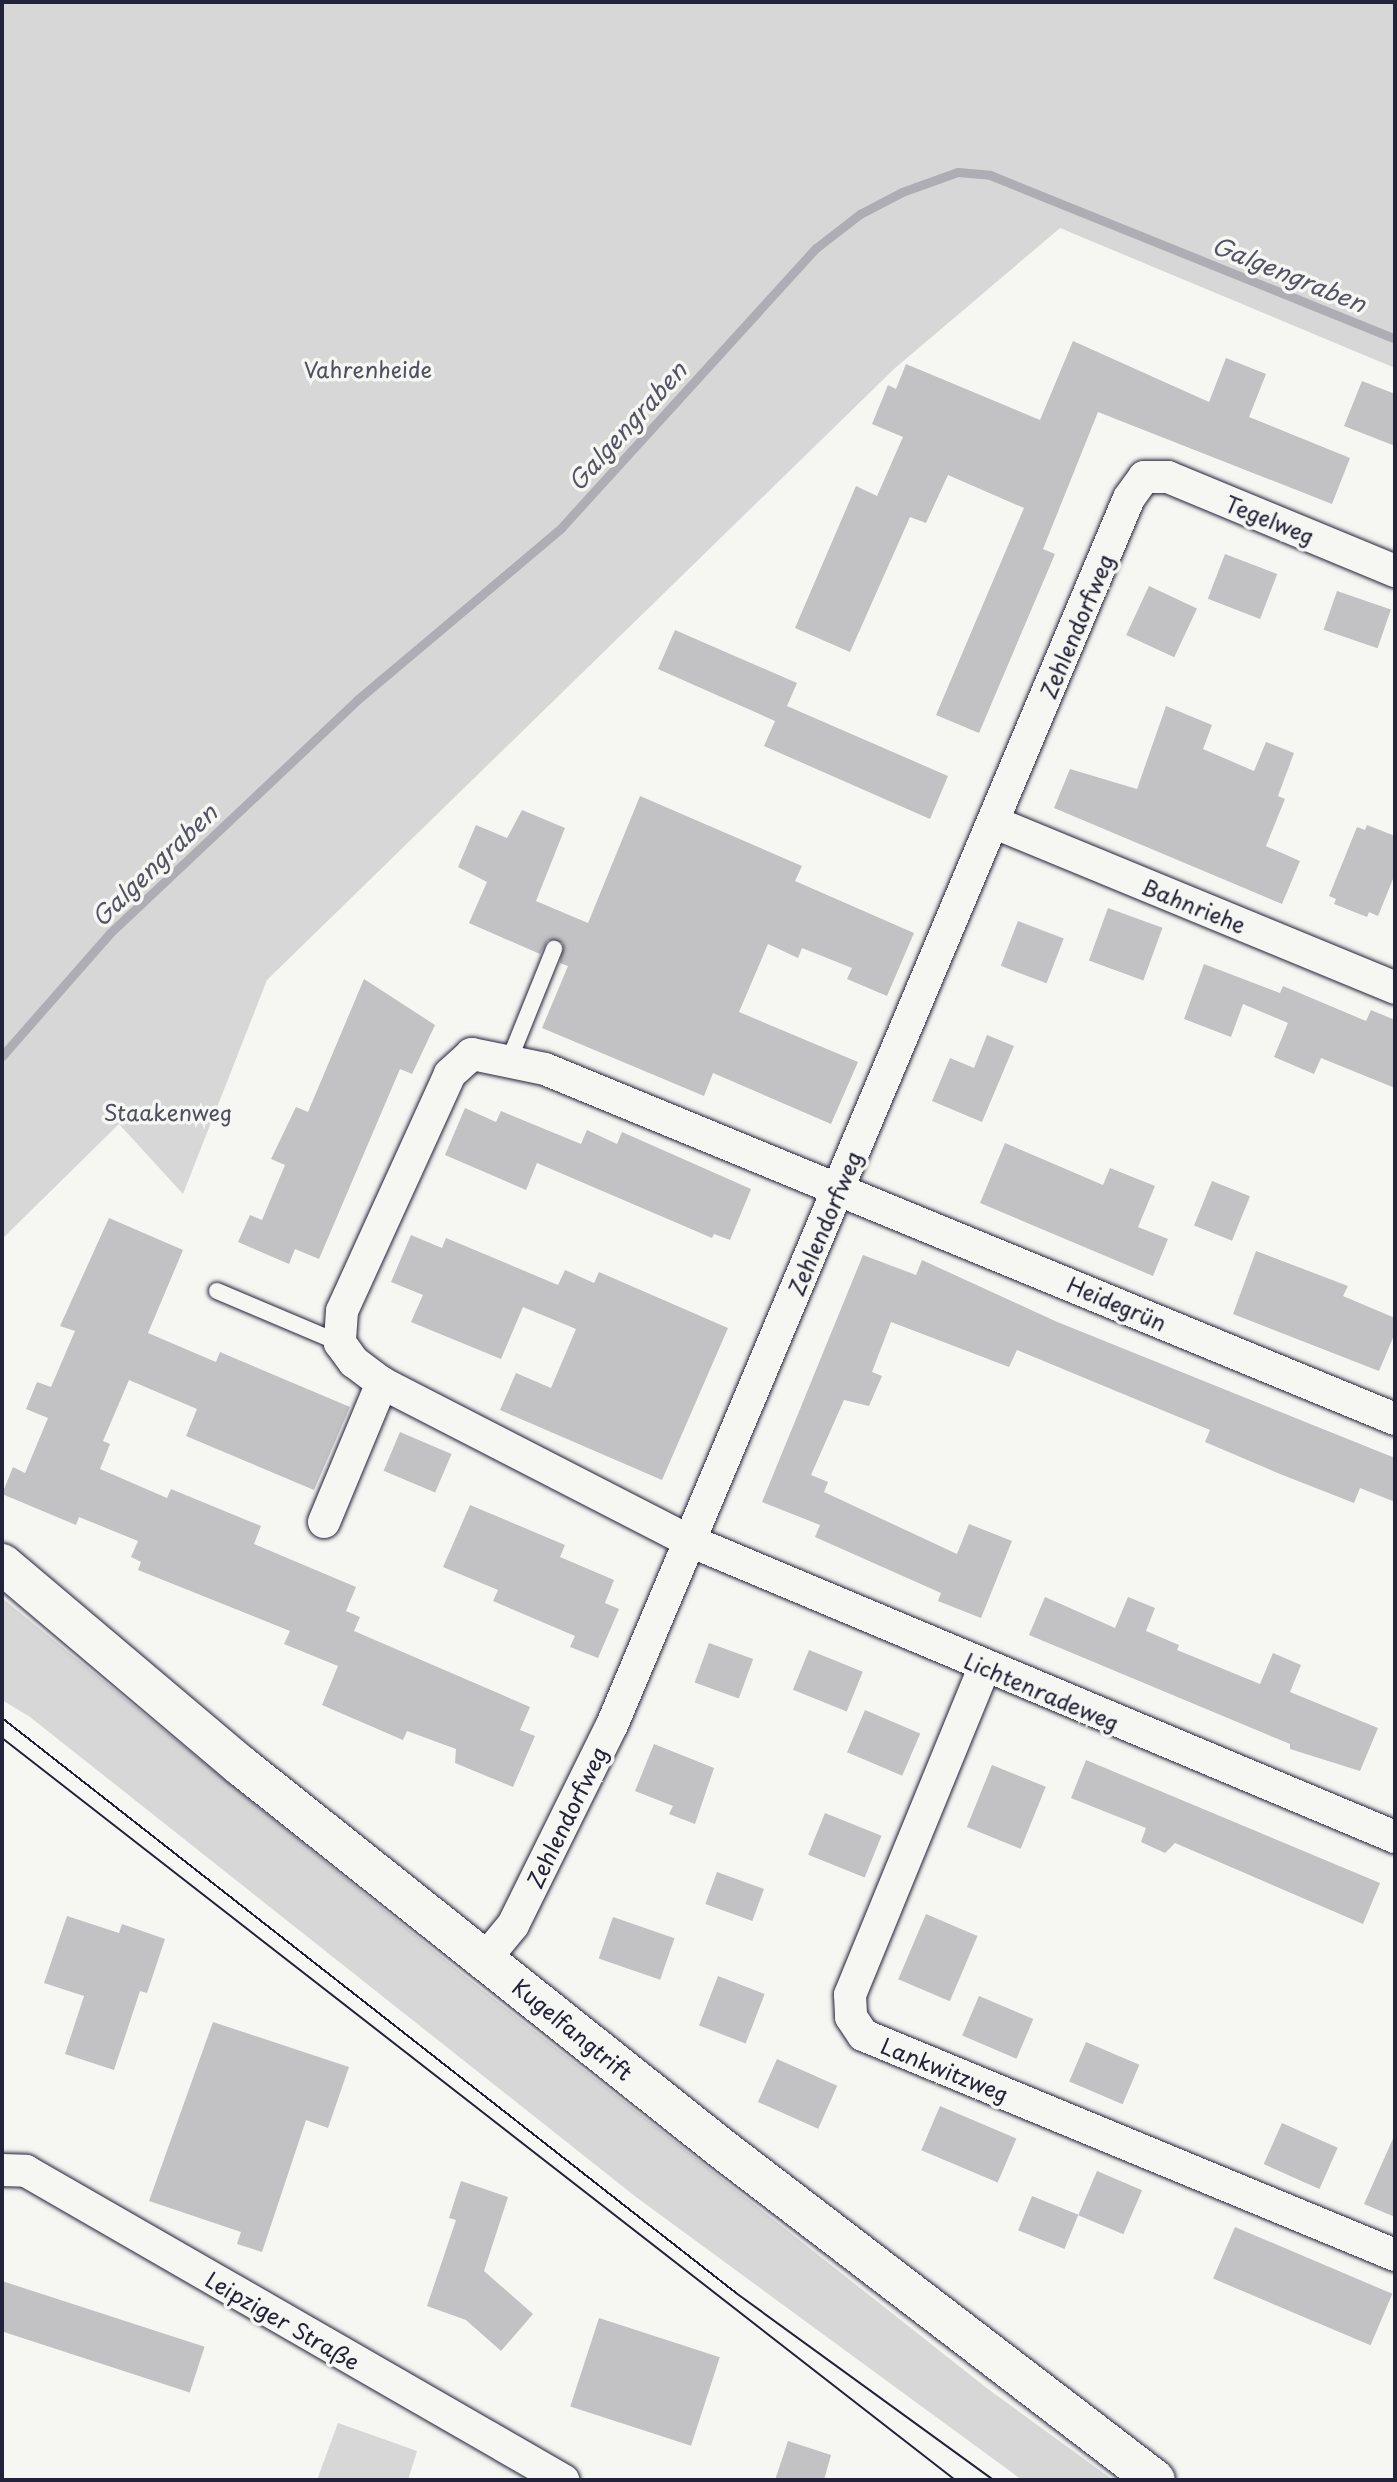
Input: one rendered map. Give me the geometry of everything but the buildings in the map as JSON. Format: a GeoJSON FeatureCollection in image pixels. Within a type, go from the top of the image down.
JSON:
{"type":"FeatureCollection","features":[{"type":"Feature","properties":{"kind":"street","name":"Tegelweg"},"geometry":{"type":"LineString","coordinates":[[1144,477],[1168,477],[1395,571]]}},
{"type":"Feature","properties":{"kind":"street","name":"Zehlendorfweg"},"geometry":{"type":"LineString","coordinates":[[485,1959],[513,1925],[612,1725],[1129,498],[1144,477]]}},
{"type":"Feature","properties":{"kind":"street","name":"Bahnriehe"},"geometry":{"type":"LineString","coordinates":[[993,822],[1395,988]]}},
{"type":"Feature","properties":{"kind":"street"},"geometry":{"type":"LineString","coordinates":[[690,1541],[382,1383],[354,1362],[340,1343],[342,1311],[450,1074],[472,1054],[510,1058],[839,1186]]}},
{"type":"Feature","properties":{"kind":"street","name":"Heidegrün"},"geometry":{"type":"LineString","coordinates":[[839,1186],[1395,1419]]}},
{"type":"Feature","properties":{"kind":"street"},"geometry":{"type":"LineString","coordinates":[[324,1522],[382,1383]]}},
{"type":"Feature","properties":{"kind":"street","name":"Lichtenradeweg"},"geometry":{"type":"LineString","coordinates":[[690,1541],[984,1668],[1395,1837]]}},
{"type":"Feature","properties":{"kind":"street","name":"Kugelfangtrift"},"geometry":{"type":"LineString","coordinates":[[2,1564],[240,1765],[721,2148],[1155,2480]]}},
{"type":"Feature","properties":{"kind":"street","name":"Lankwitzweg"},"geometry":{"type":"LineString","coordinates":[[984,1668],[850,1995],[851,2017],[863,2035],[1395,2255]]}},
{"type":"Feature","properties":{"kind":"street","name":"Leipziger Straße"},"geometry":{"type":"LineString","coordinates":[[2,2170],[26,2171],[563,2480]]}},
{"type":"Feature","properties":{"kind":"lane"},"geometry":{"type":"LineString","coordinates":[[510,1058],[554,949]]}},
{"type":"Feature","properties":{"kind":"lane"},"geometry":{"type":"LineString","coordinates":[[217,1291],[340,1343]]}},
{"type":"Feature","properties":{"kind":"green space","name":"Vahrenheide"},"geometry":{"type":"Polygon","coordinates":[[[2,2],[1395,2],[1395,368],[1060,228],[894,369],[267,980],[183,1194],[119,1124],[2,1239],[2,2]]]}},
{"type":"Feature","properties":{"kind":"green space"},"geometry":{"type":"Polygon","coordinates":[[[2,1598],[469,1979],[988,2389],[1113,2480],[1022,2480],[636,2197],[30,1717],[2,1700],[2,1598]]]}},
{"type":"Feature","properties":{"kind":"green space"},"geometry":{"type":"Polygon","coordinates":[[[338,2423],[417,2451],[408,2480],[317,2480],[338,2423]]]}},
{"type":"Feature","properties":{"kind":"waterway","name":"Galgengraben"},"geometry":{"type":"LineString","coordinates":[[2,1056],[110,933],[357,700],[561,528],[816,248],[860,214],[902,192],[958,172],[990,175],[1395,339]]}},
{"type":"Feature","properties":{"kind":"tram line"},"geometry":{"type":"LineString","coordinates":[[2,1718],[736,2293],[993,2480]]}},
{"type":"Feature","properties":{"kind":"tram line"},"geometry":{"type":"LineString","coordinates":[[2,1738],[955,2480]]}},
{"type":"Feature","properties":{"kind":"park label","name":"Staakenweg"},"geometry":{"type":"Point","coordinates":[168,1112]}}]}
